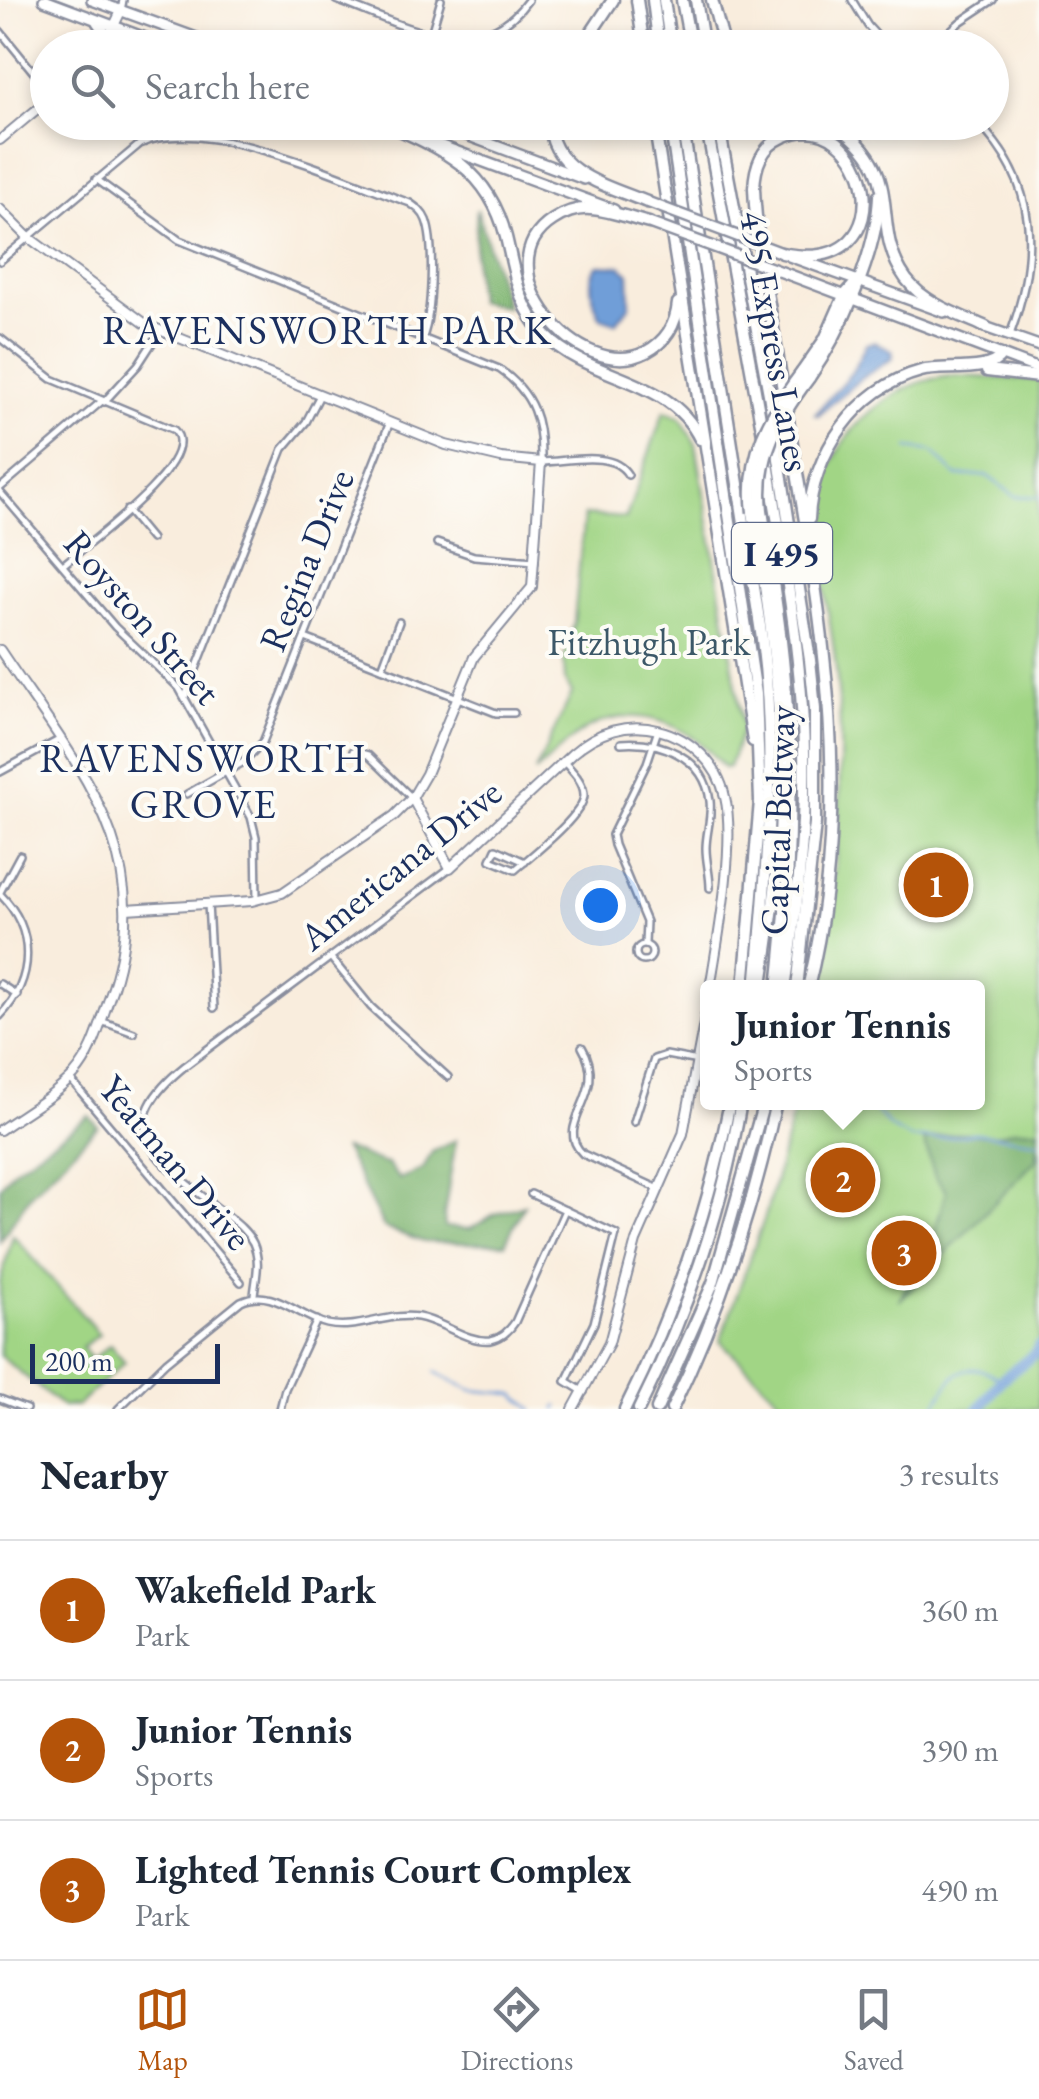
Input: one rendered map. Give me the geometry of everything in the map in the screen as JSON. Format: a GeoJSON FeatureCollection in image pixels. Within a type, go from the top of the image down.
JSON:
{"type":"FeatureCollection","features":[{"type":"Feature","properties":{"kind":"highway"},"geometry":{"type":"LineString","coordinates":[[592,30],[613,0]]}},
{"type":"Feature","properties":{"kind":"highway"},"geometry":{"type":"LineString","coordinates":[[637,0],[641,30]]}},
{"type":"Feature","properties":{"kind":"highway"},"geometry":{"type":"LineString","coordinates":[[653,0],[657,30]]}},
{"type":"Feature","properties":{"kind":"highway"},"geometry":{"type":"LineString","coordinates":[[664,0],[668,30]]}},
{"type":"Feature","properties":{"kind":"highway"},"geometry":{"type":"LineString","coordinates":[[682,0],[688,30]]}},
{"type":"Feature","properties":{"kind":"highway"},"geometry":{"type":"LineString","coordinates":[[696,0],[701,30]]}},
{"type":"Feature","properties":{"kind":"highway"},"geometry":{"type":"LineString","coordinates":[[712,0],[720,30]]}},
{"type":"Feature","properties":{"kind":"highway"},"geometry":{"type":"LineString","coordinates":[[421,140],[444,150],[469,170],[497,210],[517,288],[536,324],[575,358],[671,401],[695,430],[709,470]]}},
{"type":"Feature","properties":{"kind":"highway"},"geometry":{"type":"LineString","coordinates":[[553,140],[572,167],[647,202]]}},
{"type":"Feature","properties":{"kind":"highway"},"geometry":{"type":"LineString","coordinates":[[657,140],[760,801]]}},
{"type":"Feature","properties":{"kind":"highway","name":"Capital Beltway"},"geometry":{"type":"LineString","coordinates":[[673,140],[752,649],[760,801],[745,980]]}},
{"type":"Feature","properties":{"kind":"highway","name":"495 Express Lanes"},"geometry":{"type":"LineString","coordinates":[[685,140],[770,706],[770,824],[760,980]]}},
{"type":"Feature","properties":{"kind":"highway","name":"495 Express Lanes"},"geometry":{"type":"LineString","coordinates":[[709,140],[754,382],[801,691],[803,821],[783,980]]}},
{"type":"Feature","properties":{"kind":"highway","name":"Capital Beltway"},"geometry":{"type":"LineString","coordinates":[[721,140],[769,394],[815,709],[814,840],[798,980]]}},
{"type":"Feature","properties":{"kind":"highway"},"geometry":{"type":"LineString","coordinates":[[776,140],[760,156],[754,188],[830,692],[832,779],[826,880],[809,980]]}},
{"type":"Feature","properties":{"kind":"highway"},"geometry":{"type":"LineString","coordinates":[[782,253],[811,257],[832,252],[850,240],[862,222],[865,197],[857,169],[835,140]]}},
{"type":"Feature","properties":{"kind":"highway"},"geometry":{"type":"LineString","coordinates":[[855,140],[875,166],[895,256],[906,278],[938,304],[986,328]]}},
{"type":"Feature","properties":{"kind":"highway"},"geometry":{"type":"LineString","coordinates":[[760,980],[779,854],[782,774],[775,654],[758,511],[762,467],[770,437],[806,375],[833,342],[847,297],[857,281],[878,220],[875,166]]}},
{"type":"Feature","properties":{"kind":"highway"},"geometry":{"type":"LineString","coordinates":[[649,223],[593,209],[570,212],[546,224],[536,235],[529,258],[529,276],[537,300],[556,328],[581,346],[627,358],[651,349],[672,328],[677,314],[679,277]]}},
{"type":"Feature","properties":{"kind":"highway"},"geometry":{"type":"LineString","coordinates":[[813,570],[809,532],[818,470],[836,436],[865,403],[902,378],[921,371],[989,367],[1002,356]]}},
{"type":"Feature","properties":{"kind":"highway"},"geometry":{"type":"LineString","coordinates":[[956,367],[1039,378]]}},
{"type":"Feature","properties":{"kind":"highway"},"geometry":{"type":"LineString","coordinates":[[758,511],[786,690],[790,778],[782,980]]}},
{"type":"Feature","properties":{"kind":"highway"},"geometry":{"type":"LineString","coordinates":[[625,1409],[654,1349],[690,1256],[712,1184],[728,1110]]}},
{"type":"Feature","properties":{"kind":"highway"},"geometry":{"type":"LineString","coordinates":[[639,1409],[673,1334],[710,1232],[740,1110]]}},
{"type":"Feature","properties":{"kind":"highway"},"geometry":{"type":"LineString","coordinates":[[657,1409],[713,1283],[761,1118],[767,1110]]}},
{"type":"Feature","properties":{"kind":"highway"},"geometry":{"type":"LineString","coordinates":[[672,1409],[719,1299],[747,1213],[770,1110]]}},
{"type":"Feature","properties":{"kind":"main road"},"geometry":{"type":"LineString","coordinates":[[44,0],[126,30]]}},
{"type":"Feature","properties":{"kind":"main road"},"geometry":{"type":"LineString","coordinates":[[92,0],[122,5],[181,30]]}},
{"type":"Feature","properties":{"kind":"main road"},"geometry":{"type":"LineString","coordinates":[[90,17],[103,30]]}},
{"type":"Feature","properties":{"kind":"main road"},"geometry":{"type":"LineString","coordinates":[[428,140],[1039,369]]}},
{"type":"Feature","properties":{"kind":"main road"},"geometry":{"type":"LineString","coordinates":[[480,140],[1039,346]]}},
{"type":"Feature","properties":{"kind":"main road"},"geometry":{"type":"LineString","coordinates":[[1002,356],[1010,336]]}},
{"type":"Feature","properties":{"kind":"street"},"geometry":{"type":"LineString","coordinates":[[337,0],[420,30]]}},
{"type":"Feature","properties":{"kind":"street"},"geometry":{"type":"LineString","coordinates":[[432,30],[441,0]]}},
{"type":"Feature","properties":{"kind":"street"},"geometry":{"type":"LineString","coordinates":[[494,30],[506,24],[528,0]]}},
{"type":"Feature","properties":{"kind":"street"},"geometry":{"type":"LineString","coordinates":[[852,0],[872,30]]}},
{"type":"Feature","properties":{"kind":"street"},"geometry":{"type":"LineString","coordinates":[[951,30],[993,0]]}},
{"type":"Feature","properties":{"kind":"street"},"geometry":{"type":"LineString","coordinates":[[114,30],[122,5]]}},
{"type":"Feature","properties":{"kind":"street"},"geometry":{"type":"LineString","coordinates":[[0,31],[30,68]]}},
{"type":"Feature","properties":{"kind":"street"},"geometry":{"type":"LineString","coordinates":[[0,140],[30,115]]}},
{"type":"Feature","properties":{"kind":"street"},"geometry":{"type":"LineString","coordinates":[[0,261],[132,150],[151,140]]}},
{"type":"Feature","properties":{"kind":"street"},"geometry":{"type":"LineString","coordinates":[[220,140],[410,203],[421,211],[428,228],[430,315],[422,338]]}},
{"type":"Feature","properties":{"kind":"street"},"geometry":{"type":"LineString","coordinates":[[994,140],[1016,171],[1031,215],[1029,279],[1010,336]]}},
{"type":"Feature","properties":{"kind":"street"},"geometry":{"type":"LineString","coordinates":[[96,179],[179,240],[492,366],[518,384],[531,401],[538,419],[541,462],[535,561],[529,593],[474,657],[426,774],[412,798],[394,816],[282,893],[257,900],[126,908]]}},
{"type":"Feature","properties":{"kind":"street"},"geometry":{"type":"LineString","coordinates":[[0,209],[28,237],[123,310],[160,331],[459,449],[541,462],[609,460],[620,464],[628,475]]}},
{"type":"Feature","properties":{"kind":"street"},"geometry":{"type":"LineString","coordinates":[[0,490],[103,401],[138,365],[160,331]]}},
{"type":"Feature","properties":{"kind":"street"},"geometry":{"type":"LineString","coordinates":[[0,338],[52,379],[174,430],[182,440],[162,478],[62,566]]}},
{"type":"Feature","properties":{"kind":"street"},"geometry":{"type":"LineString","coordinates":[[186,697],[282,449],[311,415],[320,395]]}},
{"type":"Feature","properties":{"kind":"street","name":"Regina Drive"},"geometry":{"type":"LineString","coordinates":[[187,794],[251,756],[262,742],[390,422]]}},
{"type":"Feature","properties":{"kind":"street","name":"Royston Street"},"geometry":{"type":"LineString","coordinates":[[0,490],[135,649],[186,697],[254,826],[257,900]]}},
{"type":"Feature","properties":{"kind":"street"},"geometry":{"type":"LineString","coordinates":[[127,510],[151,539]]}},
{"type":"Feature","properties":{"kind":"street"},"geometry":{"type":"LineString","coordinates":[[437,542],[474,556],[535,561]]}},
{"type":"Feature","properties":{"kind":"street"},"geometry":{"type":"LineString","coordinates":[[382,668],[400,622]]}},
{"type":"Feature","properties":{"kind":"street"},"geometry":{"type":"LineString","coordinates":[[305,638],[496,713],[514,713]]}},
{"type":"Feature","properties":{"kind":"street"},"geometry":{"type":"LineString","coordinates":[[0,650],[99,802],[122,869],[126,908],[125,950],[85,1059],[70,1079],[0,1130]]}},
{"type":"Feature","properties":{"kind":"street","name":"Americana Drive"},"geometry":{"type":"LineString","coordinates":[[254,1295],[259,1264],[253,1244],[242,1228],[155,1154],[146,1136],[146,1112],[153,1094],[450,868],[588,741],[631,728],[658,730]]}},
{"type":"Feature","properties":{"kind":"street"},"geometry":{"type":"LineString","coordinates":[[644,944],[646,922],[612,835],[658,730],[682,740],[703,756],[717,774],[725,795],[728,820],[724,883],[711,980]]}},
{"type":"Feature","properties":{"kind":"street"},"geometry":{"type":"LineString","coordinates":[[0,772],[59,740]]}},
{"type":"Feature","properties":{"kind":"street"},"geometry":{"type":"LineString","coordinates":[[621,743],[654,743],[687,760],[707,788],[710,888]]}},
{"type":"Feature","properties":{"kind":"street"},"geometry":{"type":"LineString","coordinates":[[353,751],[368,756],[412,798],[450,868]]}},
{"type":"Feature","properties":{"kind":"street"},"geometry":{"type":"LineString","coordinates":[[524,862],[496,849],[491,860],[515,870],[524,862],[576,813],[583,803],[584,791],[564,762]]}},
{"type":"Feature","properties":{"kind":"street"},"geometry":{"type":"LineString","coordinates":[[0,1016],[16,996],[27,969],[28,947],[18,916],[0,893],[20,855]]}},
{"type":"Feature","properties":{"kind":"street"},"geometry":{"type":"LineString","coordinates":[[208,904],[214,1008]]}},
{"type":"Feature","properties":{"kind":"street"},"geometry":{"type":"LineString","coordinates":[[330,958],[371,1007],[448,1077]]}},
{"type":"Feature","properties":{"kind":"street"},"geometry":{"type":"LineString","coordinates":[[0,984],[16,996]]}},
{"type":"Feature","properties":{"kind":"street"},"geometry":{"type":"LineString","coordinates":[[101,1022],[134,1033]]}},
{"type":"Feature","properties":{"kind":"street"},"geometry":{"type":"LineString","coordinates":[[582,1047],[592,1073],[590,1090],[574,1126],[575,1146],[593,1159],[659,1189]]}},
{"type":"Feature","properties":{"kind":"street"},"geometry":{"type":"LineString","coordinates":[[573,1409],[609,1343],[636,1241],[683,1134],[700,1049]]}},
{"type":"Feature","properties":{"kind":"street"},"geometry":{"type":"LineString","coordinates":[[634,1122],[654,1060],[666,1055],[698,1061]]}},
{"type":"Feature","properties":{"kind":"street","name":"Yeatman Drive"},"geometry":{"type":"LineString","coordinates":[[70,1079],[241,1282]]}},
{"type":"Feature","properties":{"kind":"street"},"geometry":{"type":"LineString","coordinates":[[531,1194],[616,1234],[594,1323],[566,1382],[584,1392]]}},
{"type":"Feature","properties":{"kind":"street"},"geometry":{"type":"LineString","coordinates":[[118,1409],[166,1362],[254,1295],[281,1302],[317,1320],[346,1325],[414,1316],[436,1321],[473,1338],[490,1340],[504,1335],[514,1322],[565,1210]]}},
{"type":"Feature","properties":{"kind":"street"},"geometry":{"type":"LineString","coordinates":[[280,1409],[284,1389],[317,1320]]}},
{"type":"Feature","properties":{"kind":"street"},"geometry":{"type":"LineString","coordinates":[[0,1399],[26,1409]]}},
{"type":"Feature","properties":{"kind":"green space"},"geometry":{"type":"Polygon","coordinates":[[[477,209],[507,307],[477,301],[477,209]]]}},
{"type":"Feature","properties":{"kind":"green space"},"geometry":{"type":"Polygon","coordinates":[[[957,376],[1039,380],[1039,1409],[789,1409],[720,1341],[765,1217],[794,1110],[985,1110],[985,980],[819,980],[834,877],[840,753],[837,681],[821,555],[823,492],[832,462],[849,434],[893,396],[934,379],[957,376]]]}},
{"type":"Feature","properties":{"kind":"green space","name":"Fitzhugh Park"},"geometry":{"type":"Polygon","coordinates":[[[664,411],[680,417],[696,445],[743,728],[729,767],[724,768],[696,740],[663,722],[627,717],[607,720],[581,732],[535,772],[572,693],[565,680],[564,659],[574,623],[584,515],[626,518],[664,411]]]}},
{"type":"Feature","properties":{"kind":"green space"},"geometry":{"type":"Polygon","coordinates":[[[89,1116],[98,1126],[31,1194],[0,1241],[0,1187],[13,1170],[89,1116]]]}},
{"type":"Feature","properties":{"kind":"green space"},"geometry":{"type":"Polygon","coordinates":[[[1039,1129],[1037,1159],[899,1301],[935,1231],[946,1191],[935,1177],[924,1140],[961,1133],[997,1135],[1039,1129]]]}},
{"type":"Feature","properties":{"kind":"green space"},"geometry":{"type":"Polygon","coordinates":[[[456,1140],[445,1227],[470,1229],[493,1215],[524,1205],[505,1244],[424,1242],[384,1228],[344,1149],[387,1164],[399,1179],[423,1169],[432,1152],[456,1140]]]}},
{"type":"Feature","properties":{"kind":"green space"},"geometry":{"type":"Polygon","coordinates":[[[13,1235],[99,1334],[82,1347],[90,1357],[81,1368],[110,1345],[125,1362],[78,1405],[63,1407],[0,1356],[0,1282],[13,1235]]]}},
{"type":"Feature","properties":{"kind":"water"},"geometry":{"type":"Polygon","coordinates":[[[598,265],[621,266],[629,274],[630,305],[616,323],[601,318],[593,298],[592,277],[598,265]]]}},
{"type":"Feature","properties":{"kind":"water"},"geometry":{"type":"Polygon","coordinates":[[[874,342],[892,350],[893,358],[815,414],[852,372],[866,344],[874,342]]]}},
{"type":"Feature","properties":{"kind":"waterway"},"geometry":{"type":"LineString","coordinates":[[908,448],[932,451],[956,476],[986,475],[1015,496],[1039,497]]}},
{"type":"Feature","properties":{"kind":"waterway"},"geometry":{"type":"LineString","coordinates":[[875,1110],[891,1128],[912,1139],[975,1133],[1039,1142]]}},
{"type":"Feature","properties":{"kind":"waterway"},"geometry":{"type":"LineString","coordinates":[[979,1409],[1001,1380],[1036,1353],[1039,1346]]}},
{"type":"Feature","properties":{"kind":"waterway"},"geometry":{"type":"LineString","coordinates":[[934,1409],[960,1372],[978,1369],[1001,1380]]}},
{"type":"Feature","properties":{"kind":"waterway"},"geometry":{"type":"LineString","coordinates":[[435,1372],[471,1390],[514,1394],[533,1409]]}},
{"type":"Feature","properties":{"kind":"place","name":"Wakefield Park"},"geometry":{"type":"Point","coordinates":[936,885]}},
{"type":"Feature","properties":{"kind":"place","name":"Junior Tennis"},"geometry":{"type":"Point","coordinates":[843,1180]}},
{"type":"Feature","properties":{"kind":"place","name":"Lighted Tennis Court Complex"},"geometry":{"type":"Point","coordinates":[904,1253]}},
{"type":"Feature","properties":{"kind":"district","name":"RAVENSWORTH PARK"},"geometry":{"type":"Point","coordinates":[328,330]}},
{"type":"Feature","properties":{"kind":"district","name":"RAVENSWORTH GROVE"},"geometry":{"type":"Point","coordinates":[204,781]}}]}
